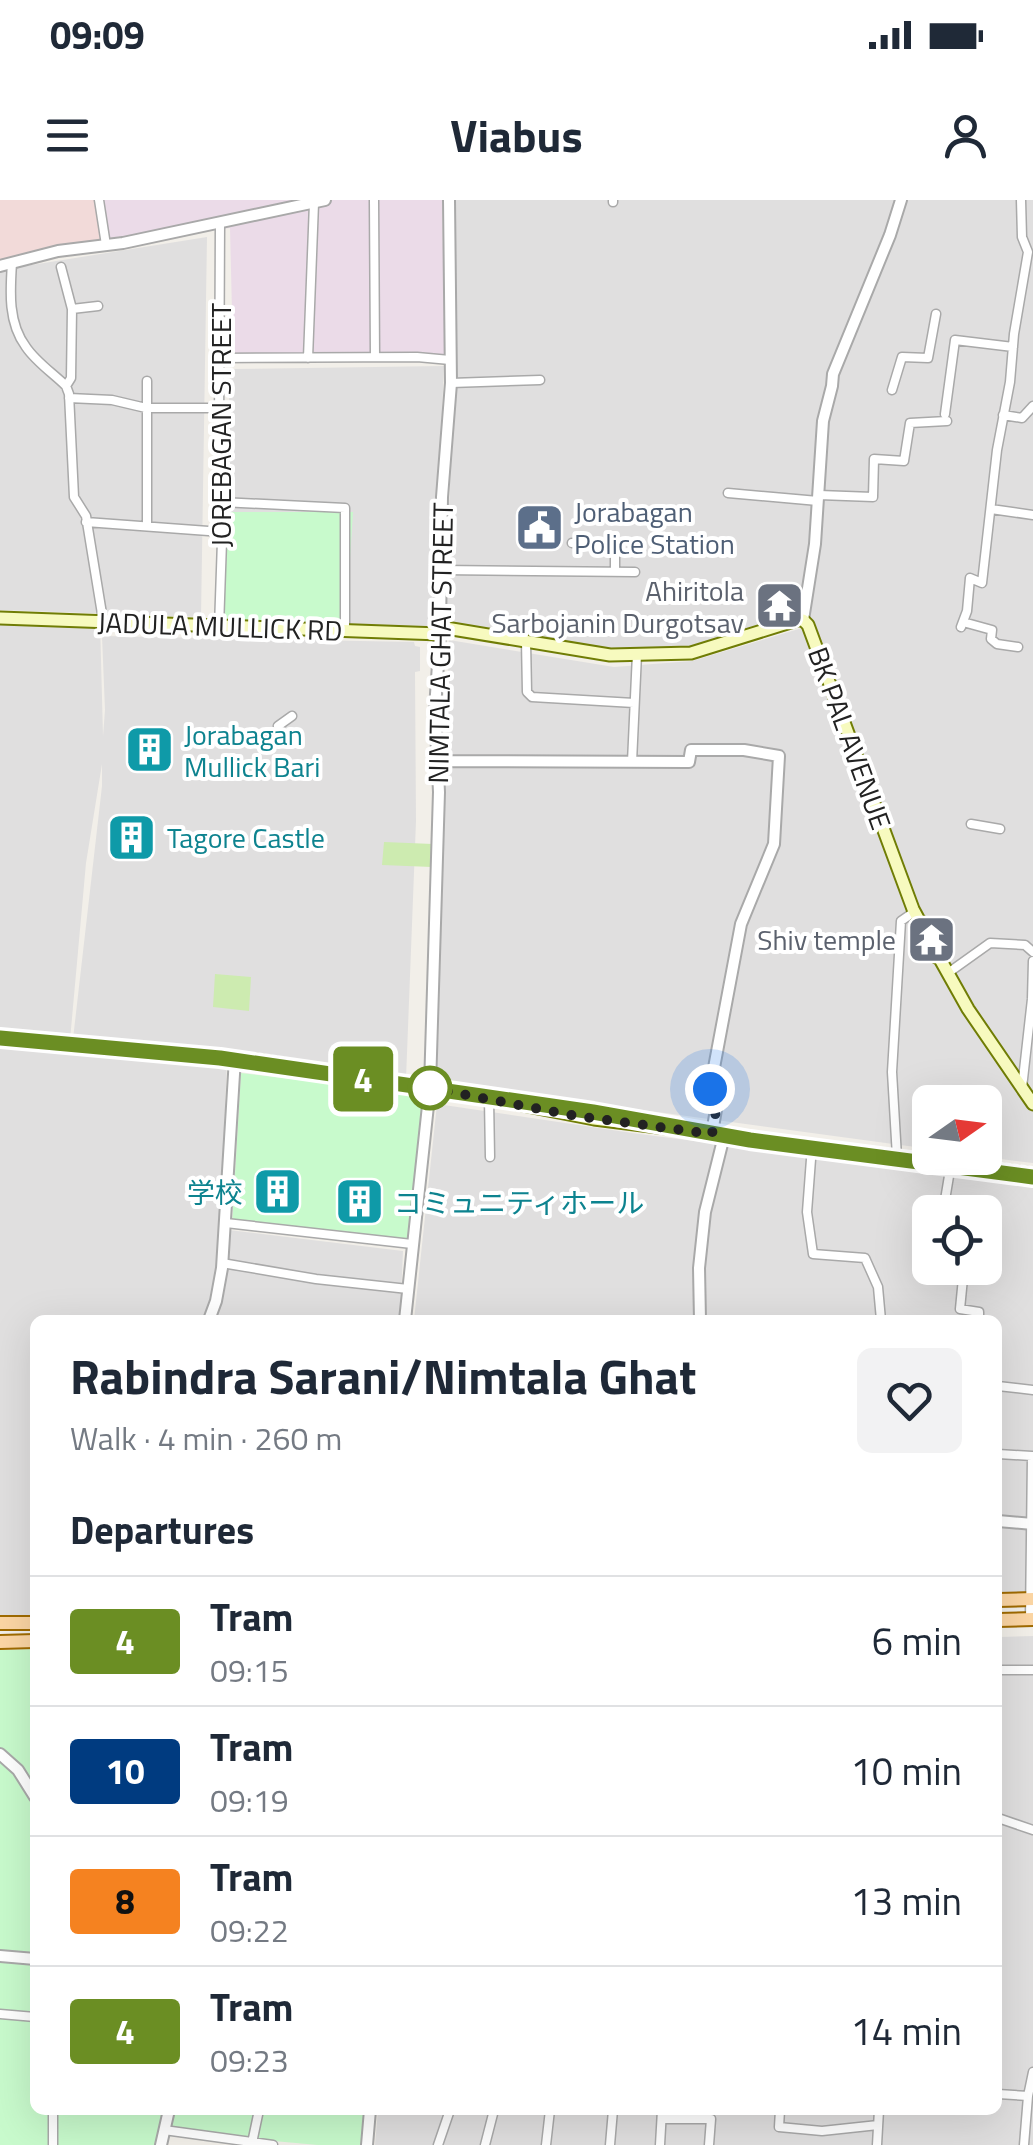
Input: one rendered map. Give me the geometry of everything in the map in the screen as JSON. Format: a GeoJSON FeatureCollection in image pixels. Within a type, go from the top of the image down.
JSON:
{"type":"FeatureCollection","features":[{"type":"Feature","properties":{"kind":"main road","name":"JADULA MULLICK RD"},"geometry":{"type":"LineString","coordinates":[[0,618],[346,632],[440,631]]}},
{"type":"Feature","properties":{"kind":"main road","name":"BK PAL AVENUE"},"geometry":{"type":"LineString","coordinates":[[440,631],[610,655],[691,653],[804,620],[920,931],[931,954],[940,958],[968,1009],[1033,1104]]}},
{"type":"Feature","properties":{"kind":"main road"},"geometry":{"type":"LineString","coordinates":[[0,1036],[235,1058],[430,1086],[576,1116],[912,1159]]}},
{"type":"Feature","properties":{"kind":"main road"},"geometry":{"type":"LineString","coordinates":[[1002,1170],[1033,1174]]}},
{"type":"Feature","properties":{"kind":"main road"},"geometry":{"type":"LineString","coordinates":[[1002,1600],[1031,1599]]}},
{"type":"Feature","properties":{"kind":"main road"},"geometry":{"type":"LineString","coordinates":[[1002,1620],[1032,1619]]}},
{"type":"Feature","properties":{"kind":"main road"},"geometry":{"type":"LineString","coordinates":[[0,1624],[30,1622]]}},
{"type":"Feature","properties":{"kind":"main road"},"geometry":{"type":"LineString","coordinates":[[0,1642],[30,1642]]}},
{"type":"Feature","properties":{"kind":"street"},"geometry":{"type":"LineString","coordinates":[[100,200],[106,244]]}},
{"type":"Feature","properties":{"kind":"street"},"geometry":{"type":"LineString","coordinates":[[374,200],[375,357]]}},
{"type":"Feature","properties":{"kind":"street","name":"NIMTALA GHAT STREET"},"geometry":{"type":"LineString","coordinates":[[405,1315],[430,1086],[442,498],[450,383],[449,200]]}},
{"type":"Feature","properties":{"kind":"street"},"geometry":{"type":"LineString","coordinates":[[804,620],[815,544],[823,420],[833,374],[901,200]]}},
{"type":"Feature","properties":{"kind":"street"},"geometry":{"type":"LineString","coordinates":[[1018,647],[997,644],[991,639],[992,630],[962,624],[970,578],[982,583],[1028,252],[1022,237],[1021,200]]}},
{"type":"Feature","properties":{"kind":"street"},"geometry":{"type":"LineString","coordinates":[[104,620],[86,516],[74,497],[66,386],[26,348],[18,332],[6,265],[58,251],[123,243],[320,201],[308,358]]}},
{"type":"Feature","properties":{"kind":"street","name":"JOREBAGAN STREET"},"geometry":{"type":"LineString","coordinates":[[219,627],[220,222]]}},
{"type":"Feature","properties":{"kind":"street"},"geometry":{"type":"LineString","coordinates":[[61,267],[72,309],[71,378],[66,386]]}},
{"type":"Feature","properties":{"kind":"street"},"geometry":{"type":"LineString","coordinates":[[72,309],[98,306]]}},
{"type":"Feature","properties":{"kind":"street"},"geometry":{"type":"LineString","coordinates":[[892,390],[902,356],[928,358],[936,314]]}},
{"type":"Feature","properties":{"kind":"street"},"geometry":{"type":"LineString","coordinates":[[728,493],[873,497],[874,458],[904,461],[910,423],[946,417],[955,340],[1013,347]]}},
{"type":"Feature","properties":{"kind":"street"},"geometry":{"type":"LineString","coordinates":[[219,358],[450,360]]}},
{"type":"Feature","properties":{"kind":"street"},"geometry":{"type":"LineString","coordinates":[[450,383],[540,380]]}},
{"type":"Feature","properties":{"kind":"street"},"geometry":{"type":"LineString","coordinates":[[147,526],[148,382]]}},
{"type":"Feature","properties":{"kind":"street"},"geometry":{"type":"LineString","coordinates":[[69,398],[112,400],[146,408],[219,408]]}},
{"type":"Feature","properties":{"kind":"street"},"geometry":{"type":"LineString","coordinates":[[1003,415],[1022,418],[1033,406]]}},
{"type":"Feature","properties":{"kind":"street"},"geometry":{"type":"LineString","coordinates":[[222,502],[345,508],[346,632]]}},
{"type":"Feature","properties":{"kind":"street"},"geometry":{"type":"LineString","coordinates":[[990,508],[1033,515]]}},
{"type":"Feature","properties":{"kind":"street"},"geometry":{"type":"LineString","coordinates":[[86,522],[222,532]]}},
{"type":"Feature","properties":{"kind":"street"},"geometry":{"type":"LineString","coordinates":[[572,543],[615,546],[614,572]]}},
{"type":"Feature","properties":{"kind":"street"},"geometry":{"type":"LineString","coordinates":[[441,570],[634,572]]}},
{"type":"Feature","properties":{"kind":"street"},"geometry":{"type":"LineString","coordinates":[[526,642],[527,692],[532,697],[634,704]]}},
{"type":"Feature","properties":{"kind":"street"},"geometry":{"type":"LineString","coordinates":[[632,762],[637,654]]}},
{"type":"Feature","properties":{"kind":"street"},"geometry":{"type":"LineString","coordinates":[[439,760],[690,762],[692,750],[744,750],[778,756],[774,844],[742,924],[710,1089],[719,1092],[718,1135],[698,1268],[700,1315]]}},
{"type":"Feature","properties":{"kind":"street"},"geometry":{"type":"LineString","coordinates":[[971,824],[1000,830]]}},
{"type":"Feature","properties":{"kind":"street"},"geometry":{"type":"LineString","coordinates":[[897,1157],[892,1072],[901,921],[917,917]]}},
{"type":"Feature","properties":{"kind":"street"},"geometry":{"type":"LineString","coordinates":[[948,973],[990,943],[1025,944],[1033,952]]}},
{"type":"Feature","properties":{"kind":"street"},"geometry":{"type":"LineString","coordinates":[[1022,1088],[1033,961]]}},
{"type":"Feature","properties":{"kind":"street"},"geometry":{"type":"LineString","coordinates":[[210,1315],[216,1301],[226,1223],[235,1058]]}},
{"type":"Feature","properties":{"kind":"street"},"geometry":{"type":"LineString","coordinates":[[489,1099],[490,1157]]}},
{"type":"Feature","properties":{"kind":"street"},"geometry":{"type":"LineString","coordinates":[[812,1146],[806,1212],[813,1254],[864,1258],[878,1287],[881,1315]]}},
{"type":"Feature","properties":{"kind":"street"},"geometry":{"type":"LineString","coordinates":[[226,1223],[412,1244]]}},
{"type":"Feature","properties":{"kind":"street"},"geometry":{"type":"LineString","coordinates":[[222,1263],[316,1280],[408,1289]]}},
{"type":"Feature","properties":{"kind":"street"},"geometry":{"type":"LineString","coordinates":[[962,1285],[960,1309],[979,1315]]}},
{"type":"Feature","properties":{"kind":"street"},"geometry":{"type":"LineString","coordinates":[[1002,1386],[1033,1390]]}},
{"type":"Feature","properties":{"kind":"street"},"geometry":{"type":"LineString","coordinates":[[1002,1454],[1032,1456],[1032,1619]]}},
{"type":"Feature","properties":{"kind":"street"},"geometry":{"type":"LineString","coordinates":[[1002,1521],[1031,1524]]}},
{"type":"Feature","properties":{"kind":"street"},"geometry":{"type":"LineString","coordinates":[[1002,1670],[1033,1670]]}},
{"type":"Feature","properties":{"kind":"street"},"geometry":{"type":"LineString","coordinates":[[0,1754],[18,1770],[30,1789]]}},
{"type":"Feature","properties":{"kind":"street"},"geometry":{"type":"LineString","coordinates":[[1002,1819],[1033,1830]]}},
{"type":"Feature","properties":{"kind":"street"},"geometry":{"type":"LineString","coordinates":[[0,1956],[30,1958]]}},
{"type":"Feature","properties":{"kind":"street"},"geometry":{"type":"LineString","coordinates":[[0,2014],[30,2017]]}},
{"type":"Feature","properties":{"kind":"street"},"geometry":{"type":"LineString","coordinates":[[1024,2145],[1033,2072]]}},
{"type":"Feature","properties":{"kind":"street"},"geometry":{"type":"LineString","coordinates":[[1002,2094],[1028,2096]]}},
{"type":"Feature","properties":{"kind":"street"},"geometry":{"type":"LineString","coordinates":[[54,2115],[54,2145]]}},
{"type":"Feature","properties":{"kind":"street"},"geometry":{"type":"LineString","coordinates":[[161,2145],[168,2115]]}},
{"type":"Feature","properties":{"kind":"street"},"geometry":{"type":"LineString","coordinates":[[252,2143],[259,2115]]}},
{"type":"Feature","properties":{"kind":"street"},"geometry":{"type":"LineString","coordinates":[[368,2145],[370,2115]]}},
{"type":"Feature","properties":{"kind":"street"},"geometry":{"type":"LineString","coordinates":[[438,2145],[448,2115]]}},
{"type":"Feature","properties":{"kind":"street"},"geometry":{"type":"LineString","coordinates":[[485,2145],[493,2115]]}},
{"type":"Feature","properties":{"kind":"street"},"geometry":{"type":"LineString","coordinates":[[546,2145],[549,2115]]}},
{"type":"Feature","properties":{"kind":"street"},"geometry":{"type":"LineString","coordinates":[[610,2145],[613,2115]]}},
{"type":"Feature","properties":{"kind":"street"},"geometry":{"type":"LineString","coordinates":[[660,2145],[662,2115]]}},
{"type":"Feature","properties":{"kind":"street"},"geometry":{"type":"LineString","coordinates":[[672,2115],[712,2119],[709,2145]]}},
{"type":"Feature","properties":{"kind":"street"},"geometry":{"type":"LineString","coordinates":[[780,2115],[780,2126],[822,2131],[878,2126]]}},
{"type":"Feature","properties":{"kind":"street"},"geometry":{"type":"LineString","coordinates":[[877,2145],[878,2115]]}},
{"type":"Feature","properties":{"kind":"street"},"geometry":{"type":"LineString","coordinates":[[164,2130],[273,2145]]}},
{"type":"Feature","properties":{"kind":"street"},"geometry":{"type":"LineString","coordinates":[[822,2131],[822,2145]]}},
{"type":"Feature","properties":{"kind":"shaded area"},"geometry":{"type":"Polygon","coordinates":[[[0,200],[95,200],[102,241],[0,265],[0,200]]]}},
{"type":"Feature","properties":{"kind":"shaded area"},"geometry":{"type":"Polygon","coordinates":[[[101,200],[442,200],[445,355],[233,354],[230,228],[107,242],[101,200]]]}},
{"type":"Feature","properties":{"kind":"shaded area"},"geometry":{"type":"Polygon","coordinates":[[[452,200],[1033,200],[1033,1095],[977,1014],[917,905],[803,613],[694,647],[615,652],[444,625],[455,364],[452,200]]]}},
{"type":"Feature","properties":{"kind":"shaded area"},"geometry":{"type":"Polygon","coordinates":[[[207,237],[201,617],[0,610],[0,270],[207,237]]]}},
{"type":"Feature","properties":{"kind":"shaded area"},"geometry":{"type":"Polygon","coordinates":[[[444,366],[433,626],[223,622],[230,369],[444,366]]]}},
{"type":"Feature","properties":{"kind":"shaded area"},"geometry":{"type":"Polygon","coordinates":[[[0,620],[100,621],[103,736],[102,636],[414,642],[420,647],[420,671],[415,672],[416,821],[406,1079],[73,1039],[102,764],[86,863],[70,1040],[0,1036],[0,620]]]}},
{"type":"Feature","properties":{"kind":"shaded area"},"geometry":{"type":"Polygon","coordinates":[[[802,628],[915,930],[1033,1111],[1033,1163],[1002,1159],[1002,1085],[912,1085],[912,1147],[437,1082],[449,640],[614,667],[692,661],[802,628]]]}},
{"type":"Feature","properties":{"kind":"shaded area"},"geometry":{"type":"Polygon","coordinates":[[[0,1042],[227,1061],[220,1229],[403,1251],[400,1315],[30,1315],[30,1618],[0,1618],[0,1042]]]}},
{"type":"Feature","properties":{"kind":"shaded area"},"geometry":{"type":"Polygon","coordinates":[[[437,1104],[912,1169],[912,1175],[956,1175],[1033,1185],[1033,1600],[1002,1600],[1002,1315],[415,1315],[437,1104]]]}},
{"type":"Feature","properties":{"kind":"shaded area"},"geometry":{"type":"Polygon","coordinates":[[[1033,1636],[1033,2145],[375,2145],[378,2115],[1002,2115],[1002,1637],[1033,1636]]]}},
{"type":"Feature","properties":{"kind":"green space"},"geometry":{"type":"Polygon","coordinates":[[[229,512],[353,512],[346,621],[223,622],[229,512]]]}},
{"type":"Feature","properties":{"kind":"green space"},"geometry":{"type":"Polygon","coordinates":[[[384,842],[433,844],[432,867],[382,865],[384,842]]]}},
{"type":"Feature","properties":{"kind":"green space"},"geometry":{"type":"Polygon","coordinates":[[[215,974],[251,977],[249,1011],[213,1007],[215,974]]]}},
{"type":"Feature","properties":{"kind":"green space"},"geometry":{"type":"Polygon","coordinates":[[[241,1073],[424,1095],[409,1247],[232,1225],[241,1073]]]}},
{"type":"Feature","properties":{"kind":"green space"},"geometry":{"type":"Polygon","coordinates":[[[30,1649],[30,2115],[367,2115],[365,2145],[318,2145],[163,2131],[159,2145],[0,2145],[0,1650],[30,1649]]]}},
{"type":"Feature","properties":{"kind":"tram line"},"geometry":{"type":"LineString","coordinates":[[0,1038],[220,1059],[593,1112],[750,1140],[1033,1177]]}},
{"type":"Feature","properties":{"kind":"tram line","name":"4"},"geometry":{"type":"LineString","coordinates":[[0,1038],[220,1058],[593,1112],[750,1140],[1033,1177]]}},
{"type":"Feature","properties":{"kind":"place","name":"Jorabagan Police Station"},"geometry":{"type":"Point","coordinates":[539,527]}},
{"type":"Feature","properties":{"kind":"place","name":"Ahiritola Sarbojanin Durgotsav"},"geometry":{"type":"Point","coordinates":[779,606]}},
{"type":"Feature","properties":{"kind":"place","name":"Jorabagan Mullick Bari"},"geometry":{"type":"Point","coordinates":[149,750]}},
{"type":"Feature","properties":{"kind":"place","name":"Tagore Castle"},"geometry":{"type":"Point","coordinates":[132,837]}},
{"type":"Feature","properties":{"kind":"place","name":"Shiv temple"},"geometry":{"type":"Point","coordinates":[931,939]}},
{"type":"Feature","properties":{"kind":"place","name":"学校"},"geometry":{"type":"Point","coordinates":[278,1192]}},
{"type":"Feature","properties":{"kind":"place","name":"コミュニティホール"},"geometry":{"type":"Point","coordinates":[359,1202]}},
{"type":"Feature","properties":{"kind":"route"},"geometry":{"type":"LineString","coordinates":[[430,1088],[576,1116],[712,1134],[719,1092],[710,1089]]}}]}
